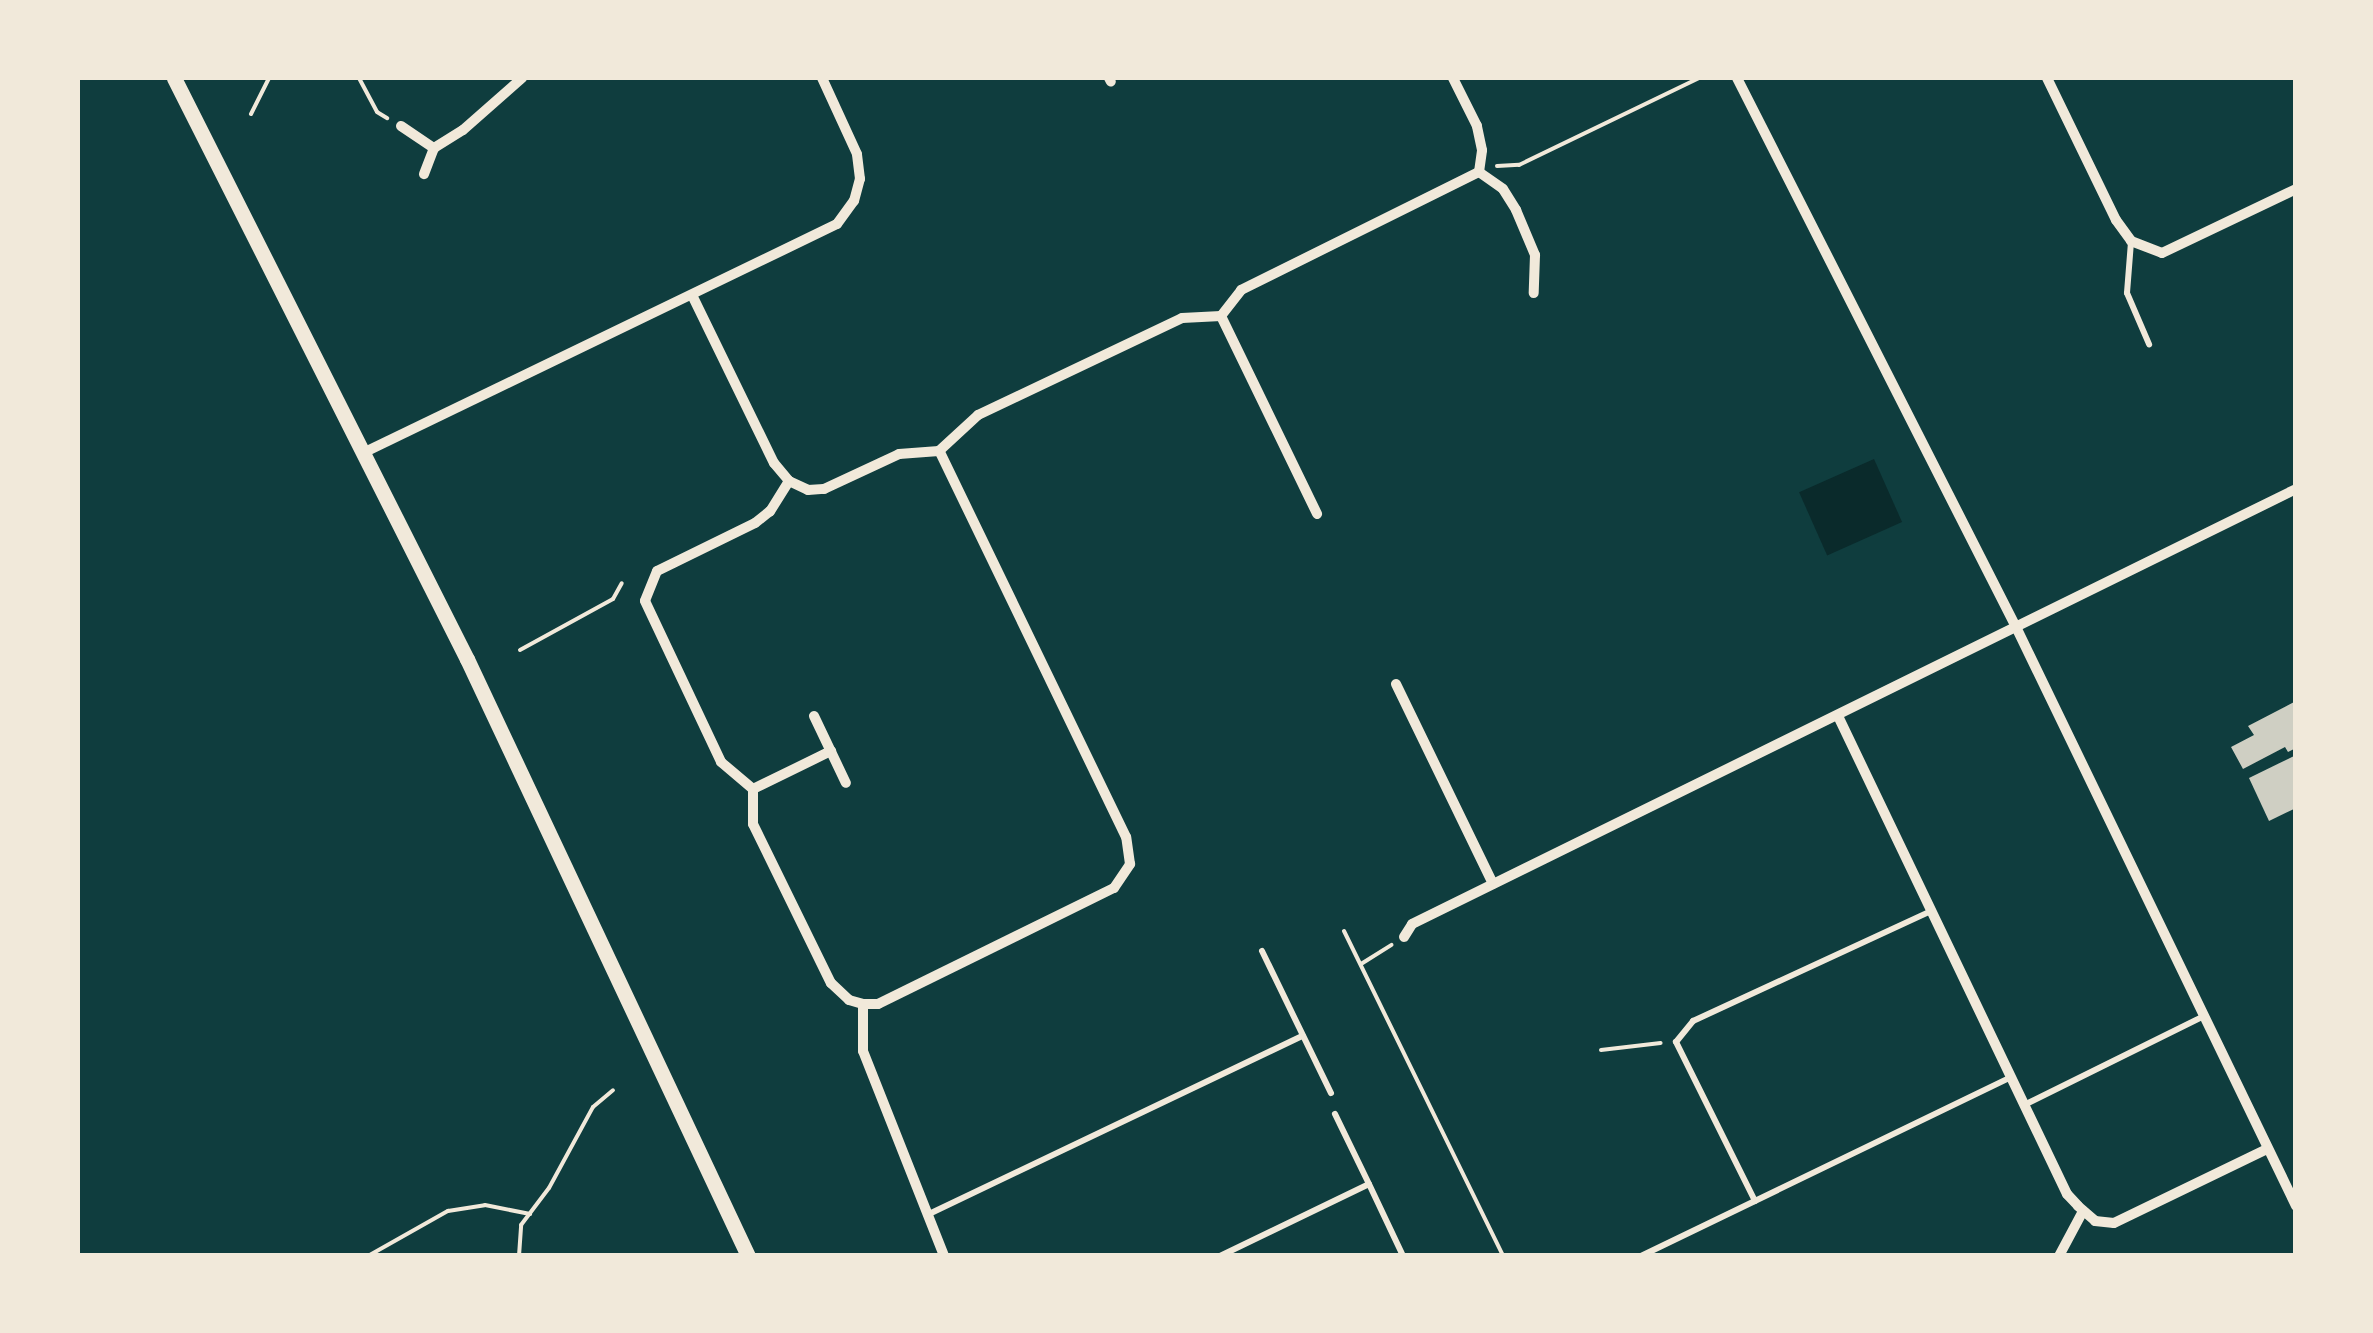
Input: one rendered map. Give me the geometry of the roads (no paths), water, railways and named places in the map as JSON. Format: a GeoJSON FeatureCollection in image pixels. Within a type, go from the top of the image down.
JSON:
{"type":"FeatureCollection","features":[{"type":"Feature","properties":{"kind":"street"},"geometry":{"type":"LineString","coordinates":[[174,78],[366,452],[748,1256]]}},
{"type":"Feature","properties":{"kind":"street"},"geometry":{"type":"LineString","coordinates":[[424,174],[434,148],[462,130],[522,78]]}},
{"type":"Feature","properties":{"kind":"street"},"geometry":{"type":"LineString","coordinates":[[366,452],[837,224],[854,201],[860,180],[856,154],[822,78]]}},
{"type":"Feature","properties":{"kind":"street"},"geometry":{"type":"LineString","coordinates":[[1453,78],[1476,126],[1482,150],[1479,172]]}},
{"type":"Feature","properties":{"kind":"street"},"geometry":{"type":"LineString","coordinates":[[1737,78],[2016,629],[2296,1206]]}},
{"type":"Feature","properties":{"kind":"street"},"geometry":{"type":"LineString","coordinates":[[2046,78],[2116,220],[2131,241],[2162,253],[2296,189]]}},
{"type":"Feature","properties":{"kind":"street"},"geometry":{"type":"LineString","coordinates":[[401,126],[434,148]]}},
{"type":"Feature","properties":{"kind":"street"},"geometry":{"type":"LineString","coordinates":[[692,294],[774,464],[789,481],[808,490],[824,489],[899,454],[939,451],[978,415],[1182,318],[1221,316],[1241,290],[1479,172]]}},
{"type":"Feature","properties":{"kind":"street"},"geometry":{"type":"LineString","coordinates":[[1479,172],[1503,190],[1516,210],[1536,255],[1534,293]]}},
{"type":"Feature","properties":{"kind":"street"},"geometry":{"type":"LineString","coordinates":[[1221,316],[1317,514]]}},
{"type":"Feature","properties":{"kind":"street"},"geometry":{"type":"LineString","coordinates":[[789,481],[770,511],[755,523],[657,572],[645,601],[720,762],[752,789],[753,824],[831,983],[849,1000],[878,1004],[1114,888],[1130,864],[1126,837],[939,451]]}},
{"type":"Feature","properties":{"kind":"street"},"geometry":{"type":"LineString","coordinates":[[1404,938],[1412,924],[2296,489]]}},
{"type":"Feature","properties":{"kind":"street"},"geometry":{"type":"LineString","coordinates":[[1396,684],[1494,884]]}},
{"type":"Feature","properties":{"kind":"street"},"geometry":{"type":"LineString","coordinates":[[814,716],[846,783]]}},
{"type":"Feature","properties":{"kind":"street"},"geometry":{"type":"LineString","coordinates":[[1838,716],[2067,1194],[2083,1211],[2094,1220],[2114,1223],[2267,1149]]}},
{"type":"Feature","properties":{"kind":"street"},"geometry":{"type":"LineString","coordinates":[[752,789],[831,752]]}},
{"type":"Feature","properties":{"kind":"street"},"geometry":{"type":"LineString","coordinates":[[863,1004],[864,1050],[944,1256]]}},
{"type":"Feature","properties":{"kind":"street"},"geometry":{"type":"LineString","coordinates":[[2058,1256],[2083,1211]]}},
{"type":"Feature","properties":{"kind":"lane"},"geometry":{"type":"LineString","coordinates":[[2131,241],[2127,293],[2150,344]]}},
{"type":"Feature","properties":{"kind":"lane"},"geometry":{"type":"LineString","coordinates":[[1754,1201],[1676,1042],[1694,1021],[1932,911]]}},
{"type":"Feature","properties":{"kind":"lane"},"geometry":{"type":"LineString","coordinates":[[1262,951],[1331,1093]]}},
{"type":"Feature","properties":{"kind":"lane"},"geometry":{"type":"LineString","coordinates":[[2024,1105],[2202,1017]]}},
{"type":"Feature","properties":{"kind":"lane"},"geometry":{"type":"LineString","coordinates":[[929,1214],[1303,1036]]}},
{"type":"Feature","properties":{"kind":"lane"},"geometry":{"type":"LineString","coordinates":[[1641,1256],[2011,1078]]}},
{"type":"Feature","properties":{"kind":"lane"},"geometry":{"type":"LineString","coordinates":[[1335,1114],[1403,1256]]}},
{"type":"Feature","properties":{"kind":"lane"},"geometry":{"type":"LineString","coordinates":[[1220,1256],[1369,1184]]}},
{"type":"Feature","properties":{"kind":"water"},"geometry":{"type":"Polygon","coordinates":[[[1874,459],[1902,522],[1827,555],[1799,492],[1874,459]]]}}]}
